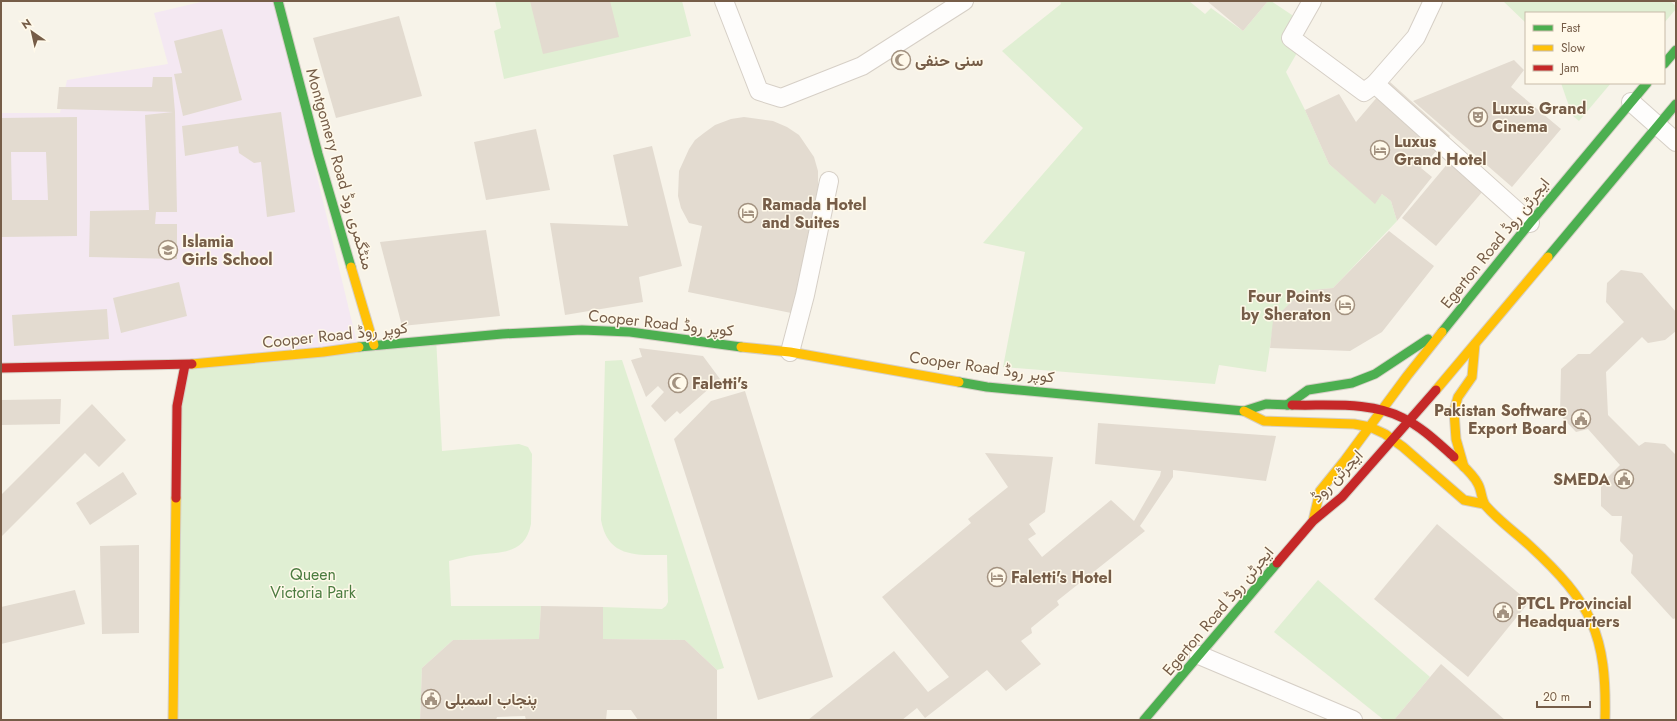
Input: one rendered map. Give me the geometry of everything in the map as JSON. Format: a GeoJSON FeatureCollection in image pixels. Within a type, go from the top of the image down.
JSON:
{"type":"FeatureCollection","features":[{"type":"Feature","properties":{"kind":"main road","name":"Montgomery Road منٹگمری روڈ"},"geometry":{"type":"LineString","coordinates":[[278,1],[318,154],[374,345]]}},
{"type":"Feature","properties":{"kind":"main road"},"geometry":{"type":"LineString","coordinates":[[1665,63],[1676,50]]}},
{"type":"Feature","properties":{"kind":"main road","name":"Egerton Road ایجرٹن روڈ"},"geometry":{"type":"LineString","coordinates":[[1370,426],[1530,223],[1646,84]]}},
{"type":"Feature","properties":{"kind":"main road"},"geometry":{"type":"LineString","coordinates":[[1392,439],[1410,421],[1676,104]]}},
{"type":"Feature","properties":{"kind":"main road"},"geometry":{"type":"LineString","coordinates":[[1287,405],[1308,390],[1352,383],[1375,374],[1446,328]]}},
{"type":"Feature","properties":{"kind":"main road","name":"Cooper Road کوپر روڈ"},"geometry":{"type":"LineString","coordinates":[[1,368],[160,369],[185,365],[323,352],[374,345],[502,334],[582,330],[630,332],[700,342],[790,352],[987,386],[1244,411],[1264,421],[1354,424],[1370,426]]}},
{"type":"Feature","properties":{"kind":"main road"},"geometry":{"type":"LineString","coordinates":[[1464,467],[1456,439],[1454,411],[1458,398],[1472,377],[1475,344]]}},
{"type":"Feature","properties":{"kind":"main road"},"geometry":{"type":"LineString","coordinates":[[173,720],[178,398],[185,365]]}},
{"type":"Feature","properties":{"kind":"main road"},"geometry":{"type":"LineString","coordinates":[[170,385],[178,398]]}},
{"type":"Feature","properties":{"kind":"main road","name":"Cooper Road کوپر روڈ"},"geometry":{"type":"LineString","coordinates":[[1244,411],[1266,404],[1369,407],[1382,409],[1399,415],[1431,436],[1464,467],[1479,484],[1484,504]]}},
{"type":"Feature","properties":{"kind":"main road"},"geometry":{"type":"LineString","coordinates":[[1370,426],[1392,439],[1464,500],[1484,504],[1539,554],[1585,608],[1597,632],[1601,646],[1604,664],[1605,720]]}},
{"type":"Feature","properties":{"kind":"main road","name":"ایجرٹن روڈ"},"geometry":{"type":"LineString","coordinates":[[1313,521],[1320,492],[1370,426]]}},
{"type":"Feature","properties":{"kind":"main road","name":"ایجرٹن روڈ"},"geometry":{"type":"LineString","coordinates":[[1313,521],[1342,497],[1392,439]]}},
{"type":"Feature","properties":{"kind":"main road","name":"Egerton Road ایجرٹن روڈ"},"geometry":{"type":"LineString","coordinates":[[1144,720],[1313,521]]}},
{"type":"Feature","properties":{"kind":"street"},"geometry":{"type":"LineString","coordinates":[[724,1],[759,91],[781,98],[862,66],[964,1]]}},
{"type":"Feature","properties":{"kind":"street"},"geometry":{"type":"LineString","coordinates":[[1312,1],[1291,38],[1364,92],[1375,84],[1416,37],[1433,1]]}},
{"type":"Feature","properties":{"kind":"street"},"geometry":{"type":"LineString","coordinates":[[1375,84],[1530,223]]}},
{"type":"Feature","properties":{"kind":"street"},"geometry":{"type":"LineString","coordinates":[[1631,102],[1676,142]]}},
{"type":"Feature","properties":{"kind":"street"},"geometry":{"type":"LineString","coordinates":[[790,352],[805,295],[829,181]]}},
{"type":"Feature","properties":{"kind":"street"},"geometry":{"type":"LineString","coordinates":[[1199,655],[1354,720]]}},
{"type":"Feature","properties":{"kind":"shaded area","name":"Islamia Girls School"},"geometry":{"type":"Polygon","coordinates":[[[205,1],[275,1],[357,343],[186,370],[1,363],[1,113],[60,113],[67,80],[168,64],[154,13],[205,1]]]}},
{"type":"Feature","properties":{"kind":"green space"},"geometry":{"type":"Polygon","coordinates":[[[495,1],[682,1],[691,36],[504,79],[494,31],[501,28],[495,1]]]}},
{"type":"Feature","properties":{"kind":"green space"},"geometry":{"type":"Polygon","coordinates":[[[1060,1],[1189,1],[1205,14],[1211,8],[1243,31],[1268,1],[1271,1],[1301,21],[1301,46],[1286,72],[1329,164],[1375,203],[1382,194],[1391,201],[1397,221],[1333,288],[1302,291],[1274,320],[1266,372],[1219,365],[1215,384],[1003,367],[1025,252],[983,243],[1083,128],[1002,51],[1061,4],[1060,1]]]}},
{"type":"Feature","properties":{"kind":"green space"},"geometry":{"type":"Polygon","coordinates":[[[1503,1],[1670,1],[1676,6],[1676,9],[1665,22],[1665,12],[1525,12],[1525,22],[1503,1]]]}},
{"type":"Feature","properties":{"kind":"green space"},"geometry":{"type":"Polygon","coordinates":[[[1561,84],[1610,84],[1579,121],[1572,115],[1561,84]]]}},
{"type":"Feature","properties":{"kind":"green space","name":"Queen Victoria Park"},"geometry":{"type":"Polygon","coordinates":[[[436,337],[442,451],[519,444],[528,447],[532,454],[531,524],[528,534],[523,542],[510,550],[473,555],[449,561],[451,606],[541,606],[539,639],[453,640],[422,668],[420,720],[174,720],[180,368],[436,337]]]}},
{"type":"Feature","properties":{"kind":"green space"},"geometry":{"type":"Polygon","coordinates":[[[622,360],[724,668],[717,670],[685,640],[603,639],[603,607],[662,609],[668,602],[667,555],[634,554],[617,548],[610,542],[601,520],[605,361],[622,360]]]}},
{"type":"Feature","properties":{"kind":"green space"},"geometry":{"type":"Polygon","coordinates":[[[1318,580],[1430,677],[1394,720],[1384,720],[1274,632],[1318,580]]]}},
{"type":"Feature","properties":{"kind":"building"},"geometry":{"type":"Polygon","coordinates":[[[530,1],[610,1],[619,37],[543,54],[530,1]]]}},
{"type":"Feature","properties":{"kind":"building"},"geometry":{"type":"Polygon","coordinates":[[[1207,1],[1268,1],[1243,31],[1207,1]]]}},
{"type":"Feature","properties":{"kind":"building"},"geometry":{"type":"Polygon","coordinates":[[[399,16],[422,96],[336,118],[313,38],[399,16]]]}},
{"type":"Feature","properties":{"kind":"building"},"geometry":{"type":"Polygon","coordinates":[[[222,29],[242,100],[183,116],[174,74],[182,73],[174,41],[222,29]]]}},
{"type":"Feature","properties":{"kind":"building"},"geometry":{"type":"Polygon","coordinates":[[[1514,60],[1524,70],[1511,87],[1561,129],[1512,187],[1413,101],[1514,60]]]}},
{"type":"Feature","properties":{"kind":"building"},"geometry":{"type":"Polygon","coordinates":[[[153,77],[172,77],[175,112],[177,212],[156,212],[155,224],[177,224],[177,259],[89,257],[90,211],[149,210],[145,115],[173,112],[57,109],[59,87],[152,87],[153,77]]]}},
{"type":"Feature","properties":{"kind":"building","name":"Luxus Grand Hotel"},"geometry":{"type":"Polygon","coordinates":[[[1390,82],[1450,136],[1421,168],[1432,177],[1397,221],[1391,201],[1382,194],[1375,204],[1329,164],[1305,110],[1339,94],[1356,122],[1390,82]]]}},
{"type":"Feature","properties":{"kind":"building"},"geometry":{"type":"Polygon","coordinates":[[[281,112],[295,212],[267,217],[261,162],[254,163],[239,153],[238,146],[185,156],[182,126],[281,112]]]}},
{"type":"Feature","properties":{"kind":"building"},"geometry":{"type":"Polygon","coordinates":[[[77,117],[77,236],[1,237],[1,118],[77,117]],[[11,152],[12,200],[48,200],[46,152],[11,152]]]}},
{"type":"Feature","properties":{"kind":"building","name":"Ramada Hotel and Suites"},"geometry":{"type":"Polygon","coordinates":[[[744,117],[773,121],[787,127],[799,135],[814,157],[818,171],[818,188],[796,314],[688,292],[702,226],[689,223],[681,208],[678,196],[679,171],[689,149],[695,140],[715,125],[731,119],[744,117]]]}},
{"type":"Feature","properties":{"kind":"building"},"geometry":{"type":"Polygon","coordinates":[[[536,129],[550,190],[486,200],[474,142],[536,129]]]}},
{"type":"Feature","properties":{"kind":"building"},"geometry":{"type":"Polygon","coordinates":[[[652,146],[682,266],[639,277],[643,302],[565,315],[550,223],[628,226],[613,155],[652,146]]]}},
{"type":"Feature","properties":{"kind":"building"},"geometry":{"type":"Polygon","coordinates":[[[1449,162],[1483,191],[1436,246],[1402,218],[1449,162]]]}},
{"type":"Feature","properties":{"kind":"building"},"geometry":{"type":"Polygon","coordinates":[[[486,230],[500,316],[402,326],[380,242],[486,230]]]}},
{"type":"Feature","properties":{"kind":"building","name":"Four Points by Sheraton"},"geometry":{"type":"Polygon","coordinates":[[[1389,231],[1434,266],[1382,332],[1350,351],[1270,348],[1273,320],[1302,291],[1333,288],[1389,231]]]}},
{"type":"Feature","properties":{"kind":"building"},"geometry":{"type":"Polygon","coordinates":[[[1621,270],[1642,273],[1676,312],[1676,331],[1665,340],[1648,343],[1642,337],[1606,372],[1608,415],[1639,446],[1645,442],[1665,444],[1676,455],[1676,618],[1673,619],[1631,573],[1633,555],[1620,541],[1622,516],[1612,516],[1601,506],[1601,484],[1620,465],[1588,429],[1576,432],[1560,415],[1561,369],[1578,354],[1590,354],[1624,322],[1606,302],[1607,283],[1621,270]]]}},
{"type":"Feature","properties":{"kind":"building"},"geometry":{"type":"Polygon","coordinates":[[[179,282],[187,316],[121,333],[113,298],[179,282]]]}},
{"type":"Feature","properties":{"kind":"building"},"geometry":{"type":"Polygon","coordinates":[[[107,309],[109,339],[14,346],[12,315],[107,309]]]}},
{"type":"Feature","properties":{"kind":"building","name":"Faletti's"},"geometry":{"type":"Polygon","coordinates":[[[639,348],[703,356],[720,379],[680,414],[677,411],[665,422],[651,406],[664,392],[658,386],[646,397],[631,360],[642,357],[639,348]]]}},
{"type":"Feature","properties":{"kind":"building"},"geometry":{"type":"Polygon","coordinates":[[[745,391],[833,677],[758,700],[674,439],[711,401],[745,391]]]}},
{"type":"Feature","properties":{"kind":"building"},"geometry":{"type":"Polygon","coordinates":[[[61,399],[60,424],[1,425],[1,400],[61,399]]]}},
{"type":"Feature","properties":{"kind":"building"},"geometry":{"type":"Polygon","coordinates":[[[92,404],[126,440],[99,467],[85,453],[1,537],[1,495],[92,404]]]}},
{"type":"Feature","properties":{"kind":"building","name":"Faletti's Hotel"},"geometry":{"type":"Polygon","coordinates":[[[1098,423],[1276,436],[1266,481],[1173,470],[1173,477],[1140,526],[1145,531],[1057,601],[1059,605],[1031,628],[1032,633],[1021,641],[1041,664],[1006,691],[987,670],[925,718],[917,708],[902,720],[808,720],[894,651],[928,692],[949,677],[882,597],[971,523],[968,519],[1008,487],[985,453],[1053,457],[1045,512],[1029,524],[1036,534],[1028,539],[1042,557],[1111,500],[1134,521],[1160,476],[1161,471],[1095,464],[1098,423]]]}},
{"type":"Feature","properties":{"kind":"building"},"geometry":{"type":"Polygon","coordinates":[[[123,472],[137,494],[90,525],[76,503],[123,472]]]}},
{"type":"Feature","properties":{"kind":"building"},"geometry":{"type":"Polygon","coordinates":[[[1437,524],[1529,602],[1468,677],[1374,599],[1437,524]]]}},
{"type":"Feature","properties":{"kind":"building"},"geometry":{"type":"Polygon","coordinates":[[[139,545],[139,633],[102,634],[100,546],[139,545]]]}},
{"type":"Feature","properties":{"kind":"building"},"geometry":{"type":"Polygon","coordinates":[[[75,590],[85,624],[1,644],[1,607],[75,590]]]}},
{"type":"Feature","properties":{"kind":"building"},"geometry":{"type":"Polygon","coordinates":[[[541,606],[603,607],[603,639],[685,640],[717,670],[717,720],[638,720],[631,710],[607,710],[606,720],[526,720],[525,716],[497,717],[496,720],[420,720],[422,668],[453,640],[539,639],[541,606]]]}},
{"type":"Feature","properties":{"kind":"building"},"geometry":{"type":"Polygon","coordinates":[[[1441,664],[1505,720],[1394,720],[1441,664]]]}},
{"type":"Feature","properties":{"kind":"traffic: fast"},"geometry":{"type":"LineString","coordinates":[[278,1],[318,154],[351,267]]}},
{"type":"Feature","properties":{"kind":"traffic: fast"},"geometry":{"type":"LineString","coordinates":[[1665,63],[1676,50]]}},
{"type":"Feature","properties":{"kind":"traffic: fast"},"geometry":{"type":"LineString","coordinates":[[1442,332],[1530,223],[1646,84]]}},
{"type":"Feature","properties":{"kind":"traffic: fast"},"geometry":{"type":"LineString","coordinates":[[1548,257],[1676,104]]}},
{"type":"Feature","properties":{"kind":"traffic: fast"},"geometry":{"type":"LineString","coordinates":[[359,347],[502,334],[582,330],[630,332],[741,347]]}},
{"type":"Feature","properties":{"kind":"traffic: fast"},"geometry":{"type":"LineString","coordinates":[[1287,405],[1308,390],[1352,383],[1375,374],[1428,339]]}},
{"type":"Feature","properties":{"kind":"traffic: fast"},"geometry":{"type":"LineString","coordinates":[[959,382],[987,387],[1244,411],[1266,404],[1292,405]]}},
{"type":"Feature","properties":{"kind":"traffic: fast"},"geometry":{"type":"LineString","coordinates":[[1144,720],[1277,563]]}},
{"type":"Feature","properties":{"kind":"traffic: slow"},"geometry":{"type":"LineString","coordinates":[[1436,390],[1548,257]]}},
{"type":"Feature","properties":{"kind":"traffic: slow"},"geometry":{"type":"LineString","coordinates":[[351,267],[374,345]]}},
{"type":"Feature","properties":{"kind":"traffic: slow"},"geometry":{"type":"LineString","coordinates":[[1313,521],[1320,491],[1442,332]]}},
{"type":"Feature","properties":{"kind":"traffic: slow"},"geometry":{"type":"LineString","coordinates":[[1464,467],[1456,439],[1454,411],[1458,397],[1472,377],[1475,344]]}},
{"type":"Feature","properties":{"kind":"traffic: slow"},"geometry":{"type":"LineString","coordinates":[[192,364],[323,352],[359,347]]}},
{"type":"Feature","properties":{"kind":"traffic: slow"},"geometry":{"type":"LineString","coordinates":[[741,347],[790,352],[959,382]]}},
{"type":"Feature","properties":{"kind":"traffic: slow"},"geometry":{"type":"LineString","coordinates":[[1244,411],[1264,421],[1354,424],[1370,427],[1385,434],[1403,447],[1464,500],[1484,504]]}},
{"type":"Feature","properties":{"kind":"traffic: slow"},"geometry":{"type":"LineString","coordinates":[[1454,457],[1476,480],[1486,506],[1550,566],[1568,585],[1581,603],[1591,622],[1598,642],[1603,665],[1605,720]]}},
{"type":"Feature","properties":{"kind":"traffic: slow"},"geometry":{"type":"LineString","coordinates":[[173,720],[176,498]]}},
{"type":"Feature","properties":{"kind":"traffic: jam"},"geometry":{"type":"LineString","coordinates":[[1,368],[192,364]]}},
{"type":"Feature","properties":{"kind":"traffic: jam"},"geometry":{"type":"LineString","coordinates":[[176,498],[177,406],[185,365]]}},
{"type":"Feature","properties":{"kind":"traffic: jam"},"geometry":{"type":"LineString","coordinates":[[1277,563],[1313,521],[1342,497],[1436,390]]}},
{"type":"Feature","properties":{"kind":"traffic: jam"},"geometry":{"type":"LineString","coordinates":[[1292,405],[1335,405],[1363,407],[1391,413],[1417,426],[1454,457]]}},
{"type":"Feature","properties":{"kind":"place","name":"سنی حنفی"},"geometry":{"type":"Point","coordinates":[901,60]}},
{"type":"Feature","properties":{"kind":"place","name":"Luxus Grand Cinema"},"geometry":{"type":"Point","coordinates":[1478,117]}},
{"type":"Feature","properties":{"kind":"place","name":"Luxus Grand Hotel"},"geometry":{"type":"Point","coordinates":[1380,150]}},
{"type":"Feature","properties":{"kind":"place","name":"Ramada Hotel and Suites"},"geometry":{"type":"Point","coordinates":[748,213]}},
{"type":"Feature","properties":{"kind":"place","name":"Islamia Girls School"},"geometry":{"type":"Point","coordinates":[168,250]}},
{"type":"Feature","properties":{"kind":"place","name":"Four Points by Sheraton"},"geometry":{"type":"Point","coordinates":[1345,305]}},
{"type":"Feature","properties":{"kind":"place","name":"Faletti's"},"geometry":{"type":"Point","coordinates":[678,383]}},
{"type":"Feature","properties":{"kind":"place","name":"Pakistan Software Export Board"},"geometry":{"type":"Point","coordinates":[1581,419]}},
{"type":"Feature","properties":{"kind":"place","name":"SMEDA"},"geometry":{"type":"Point","coordinates":[1624,479]}},
{"type":"Feature","properties":{"kind":"place","name":"Faletti's Hotel"},"geometry":{"type":"Point","coordinates":[997,577]}},
{"type":"Feature","properties":{"kind":"place","name":"PTCL Provincial Headquarters"},"geometry":{"type":"Point","coordinates":[1503,612]}},
{"type":"Feature","properties":{"kind":"place","name":"پنجاب اسمبلی"},"geometry":{"type":"Point","coordinates":[431,699]}}]}
